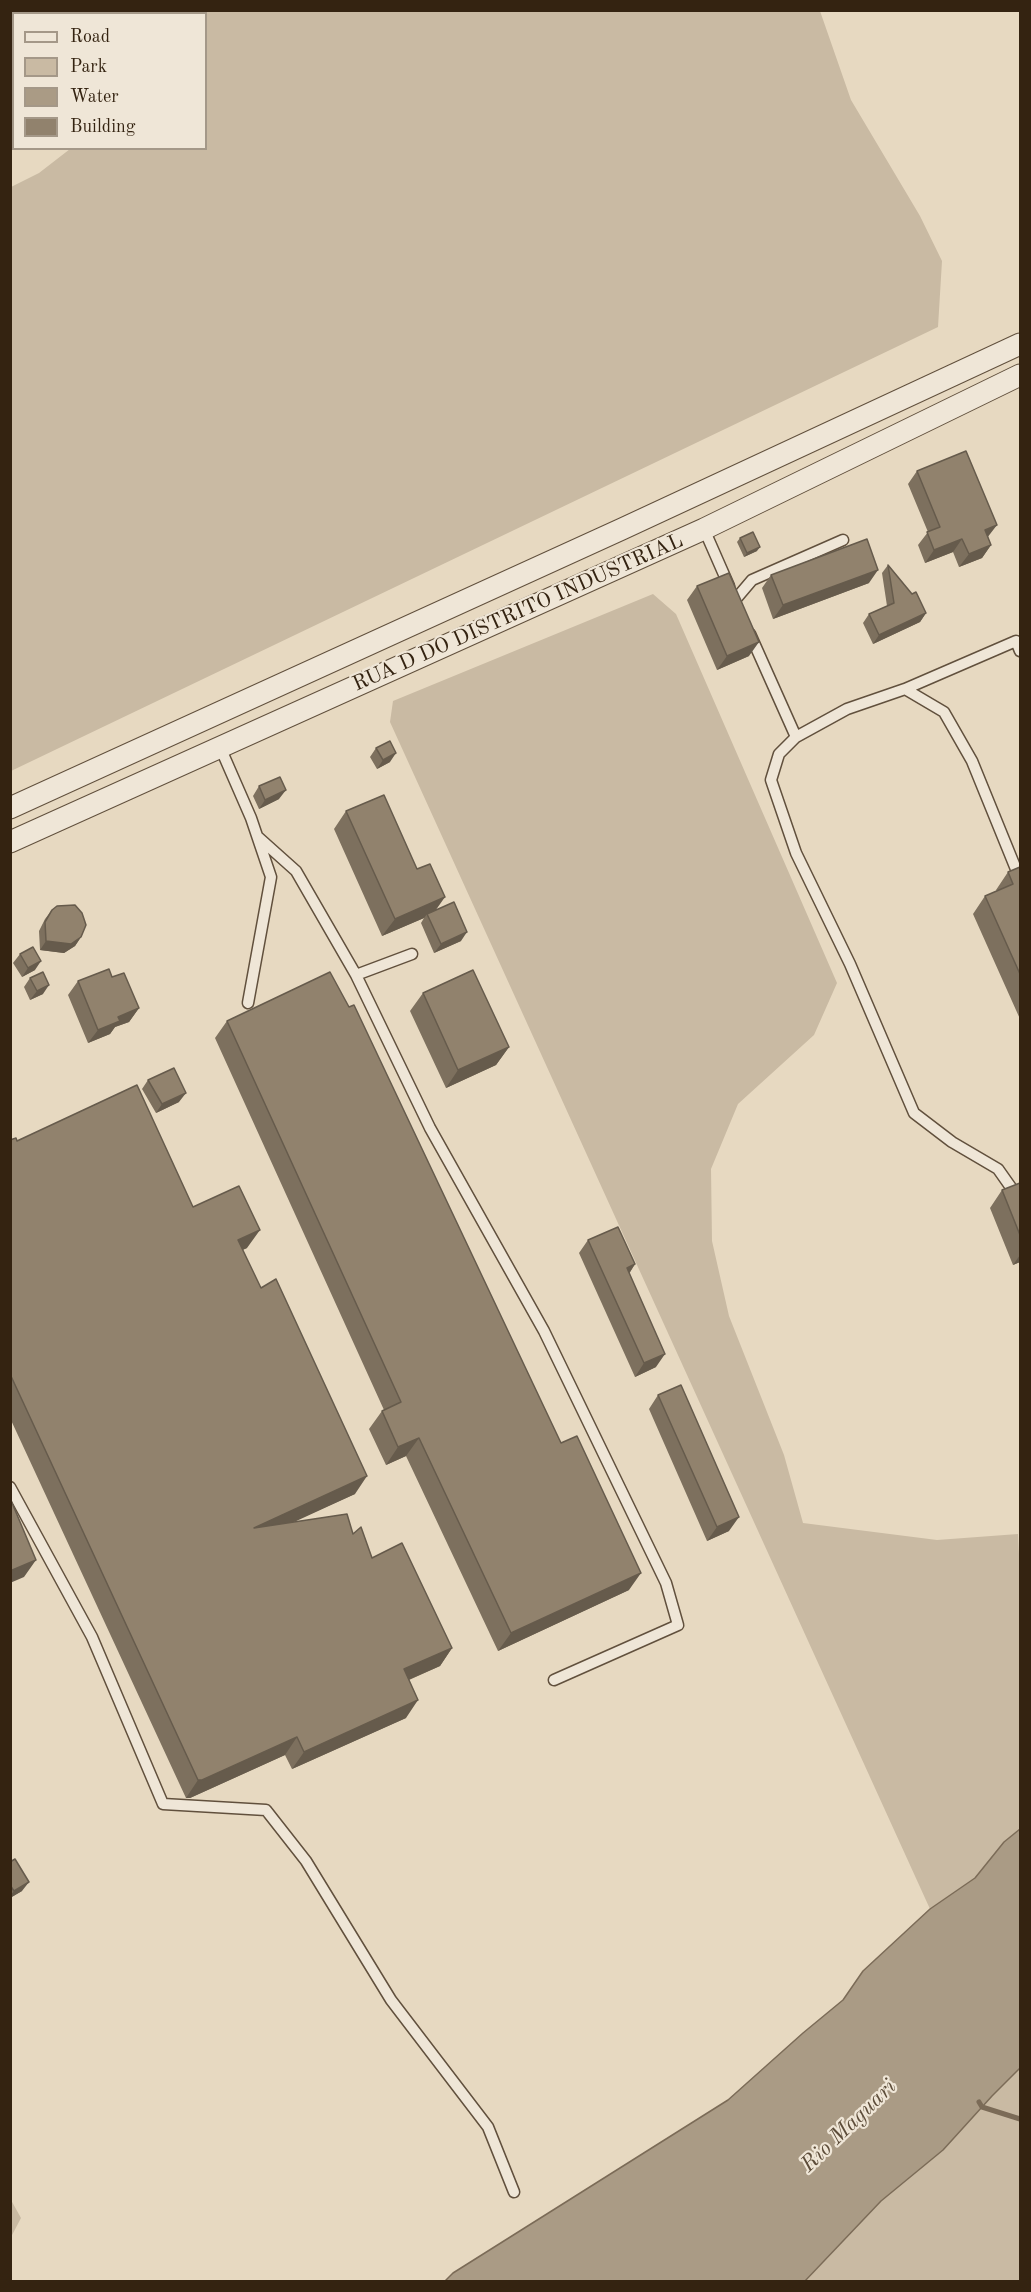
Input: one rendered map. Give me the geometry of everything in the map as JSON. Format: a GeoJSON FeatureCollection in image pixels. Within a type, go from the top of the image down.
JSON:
{"type":"FeatureCollection","features":[{"type":"Feature","properties":{"kind":"street","name":"RUA D DO DISTRITO INDUSTRIAL"},"geometry":{"type":"LineString","coordinates":[[10,807],[622,529],[1020,344]]}},
{"type":"Feature","properties":{"kind":"street","name":"RUA D DO DISTRITO INDUSTRIAL"},"geometry":{"type":"LineString","coordinates":[[10,842],[704,529],[1020,375]]}},
{"type":"Feature","properties":{"kind":"lane"},"geometry":{"type":"LineString","coordinates":[[704,529],[796,737]]}},
{"type":"Feature","properties":{"kind":"lane"},"geometry":{"type":"LineString","coordinates":[[740,610],[752,580],[843,540]]}},
{"type":"Feature","properties":{"kind":"lane"},"geometry":{"type":"LineString","coordinates":[[1017,1196],[998,1170],[951,1142],[914,1113],[850,964],[796,853],[771,780],[778,754],[796,737],[847,709],[905,689],[1016,641],[1020,651]]}},
{"type":"Feature","properties":{"kind":"lane"},"geometry":{"type":"LineString","coordinates":[[905,689],[944,712],[972,761],[1017,874]]}},
{"type":"Feature","properties":{"kind":"lane"},"geometry":{"type":"LineString","coordinates":[[220,747],[258,837],[272,877],[248,1003]]}},
{"type":"Feature","properties":{"kind":"lane"},"geometry":{"type":"LineString","coordinates":[[258,837],[296,871],[356,975],[430,1128],[544,1331],[666,1583],[678,1625],[554,1680]]}},
{"type":"Feature","properties":{"kind":"lane"},"geometry":{"type":"LineString","coordinates":[[356,975],[412,954]]}},
{"type":"Feature","properties":{"kind":"lane"},"geometry":{"type":"LineString","coordinates":[[10,1487],[92,1637],[163,1804],[266,1810],[306,1861],[391,2000],[488,2127],[514,2192]]}},
{"type":"Feature","properties":{"kind":"green space"},"geometry":{"type":"Polygon","coordinates":[[[820,11],[851,100],[920,216],[942,261],[938,327],[11,771],[11,187],[39,173],[69,150],[207,150],[207,12],[49,12],[820,11]]]}},
{"type":"Feature","properties":{"kind":"green space"},"geometry":{"type":"Polygon","coordinates":[[[653,594],[676,614],[837,983],[814,1035],[738,1104],[711,1169],[712,1241],[729,1316],[784,1455],[803,1523],[937,1540],[1018,1534],[1020,1829],[1004,1842],[975,1878],[930,1909],[390,722],[393,701],[653,594]]]}},
{"type":"Feature","properties":{"kind":"green space"},"geometry":{"type":"Polygon","coordinates":[[[1020,2068],[1020,2281],[805,2282],[881,2201],[943,2150],[1020,2068]]]}},
{"type":"Feature","properties":{"kind":"green space"},"geometry":{"type":"Polygon","coordinates":[[[11,2200],[21,2218],[11,2237],[11,2200]]]}},
{"type":"Feature","properties":{"kind":"water","name":"Rio Maguari"},"geometry":{"type":"Polygon","coordinates":[[[1020,1829],[1020,2068],[943,2150],[881,2201],[805,2281],[445,2281],[453,2273],[728,2100],[843,2000],[863,1971],[930,1909],[975,1878],[1004,1842],[1020,1829]]]}},
{"type":"Feature","properties":{"kind":"building"},"geometry":{"type":"Polygon","coordinates":[[[966,451],[997,525],[985,530],[991,545],[969,554],[962,539],[934,550],[927,532],[940,527],[917,471],[966,451]]]}},
{"type":"Feature","properties":{"kind":"building"},"geometry":{"type":"Polygon","coordinates":[[[753,532],[760,547],[747,553],[740,538],[753,532]]]}},
{"type":"Feature","properties":{"kind":"building"},"geometry":{"type":"Polygon","coordinates":[[[867,539],[878,570],[783,605],[771,575],[867,539]]]}},
{"type":"Feature","properties":{"kind":"building"},"geometry":{"type":"Polygon","coordinates":[[[888,565],[912,594],[916,592],[926,613],[879,635],[869,614],[894,603],[888,565]]]}},
{"type":"Feature","properties":{"kind":"building"},"geometry":{"type":"Polygon","coordinates":[[[729,573],[759,642],[727,656],[697,586],[729,573]]]}},
{"type":"Feature","properties":{"kind":"building"},"geometry":{"type":"Polygon","coordinates":[[[390,741],[396,753],[383,760],[376,748],[390,741]]]}},
{"type":"Feature","properties":{"kind":"building"},"geometry":{"type":"Polygon","coordinates":[[[280,777],[286,790],[265,800],[259,786],[280,777]]]}},
{"type":"Feature","properties":{"kind":"building"},"geometry":{"type":"Polygon","coordinates":[[[384,795],[417,869],[430,864],[445,897],[395,919],[346,811],[384,795]]]}},
{"type":"Feature","properties":{"kind":"building"},"geometry":{"type":"Polygon","coordinates":[[[1020,867],[1020,974],[985,896],[1013,884],[1008,872],[1020,867]]]}},
{"type":"Feature","properties":{"kind":"building"},"geometry":{"type":"Polygon","coordinates":[[[454,902],[467,932],[441,944],[427,914],[454,902]]]}},
{"type":"Feature","properties":{"kind":"building"},"geometry":{"type":"Polygon","coordinates":[[[75,905],[82,913],[86,925],[81,937],[71,944],[46,941],[45,922],[52,910],[57,906],[75,905]]]}},
{"type":"Feature","properties":{"kind":"building"},"geometry":{"type":"Polygon","coordinates":[[[33,947],[41,961],[28,968],[20,954],[33,947]]]}},
{"type":"Feature","properties":{"kind":"building"},"geometry":{"type":"Polygon","coordinates":[[[109,969],[112,977],[124,973],[139,1008],[118,1017],[120,1021],[98,1030],[78,981],[109,969]]]}},
{"type":"Feature","properties":{"kind":"building"},"geometry":{"type":"Polygon","coordinates":[[[473,970],[509,1047],[458,1070],[423,993],[473,970]]]}},
{"type":"Feature","properties":{"kind":"building"},"geometry":{"type":"Polygon","coordinates":[[[43,972],[49,985],[37,991],[30,978],[43,972]]]}},
{"type":"Feature","properties":{"kind":"building"},"geometry":{"type":"Polygon","coordinates":[[[330,972],[349,1007],[354,1005],[561,1443],[577,1436],[641,1573],[511,1633],[419,1438],[398,1447],[382,1411],[401,1402],[227,1021],[330,972]]]}},
{"type":"Feature","properties":{"kind":"building"},"geometry":{"type":"Polygon","coordinates":[[[174,1068],[186,1093],[162,1104],[148,1080],[174,1068]]]}},
{"type":"Feature","properties":{"kind":"building"},"geometry":{"type":"Polygon","coordinates":[[[137,1085],[193,1207],[239,1186],[260,1230],[238,1240],[261,1288],[276,1279],[367,1476],[254,1528],[347,1514],[353,1534],[361,1527],[372,1558],[402,1543],[452,1648],[404,1669],[418,1700],[304,1752],[297,1737],[202,1780],[198,1780],[10,1374],[10,1140],[16,1138],[17,1141],[137,1085]]]}},
{"type":"Feature","properties":{"kind":"building"},"geometry":{"type":"Polygon","coordinates":[[[1020,1183],[1020,1235],[1002,1190],[1020,1183]]]}},
{"type":"Feature","properties":{"kind":"building"},"geometry":{"type":"Polygon","coordinates":[[[618,1227],[635,1264],[627,1268],[665,1354],[644,1363],[588,1240],[618,1227]]]}},
{"type":"Feature","properties":{"kind":"building"},"geometry":{"type":"Polygon","coordinates":[[[681,1385],[739,1517],[717,1527],[658,1395],[681,1385]]]}},
{"type":"Feature","properties":{"kind":"building"},"geometry":{"type":"Polygon","coordinates":[[[10,1498],[36,1560],[10,1571],[10,1498]]]}},
{"type":"Feature","properties":{"kind":"building"},"geometry":{"type":"Polygon","coordinates":[[[15,1859],[29,1882],[14,1891],[10,1885],[10,1862],[15,1859]]]}},
{"type":"Feature","properties":{"kind":"waterway"},"geometry":{"type":"LineString","coordinates":[[979,2102],[982,2107],[1020,2119]]}}]}
